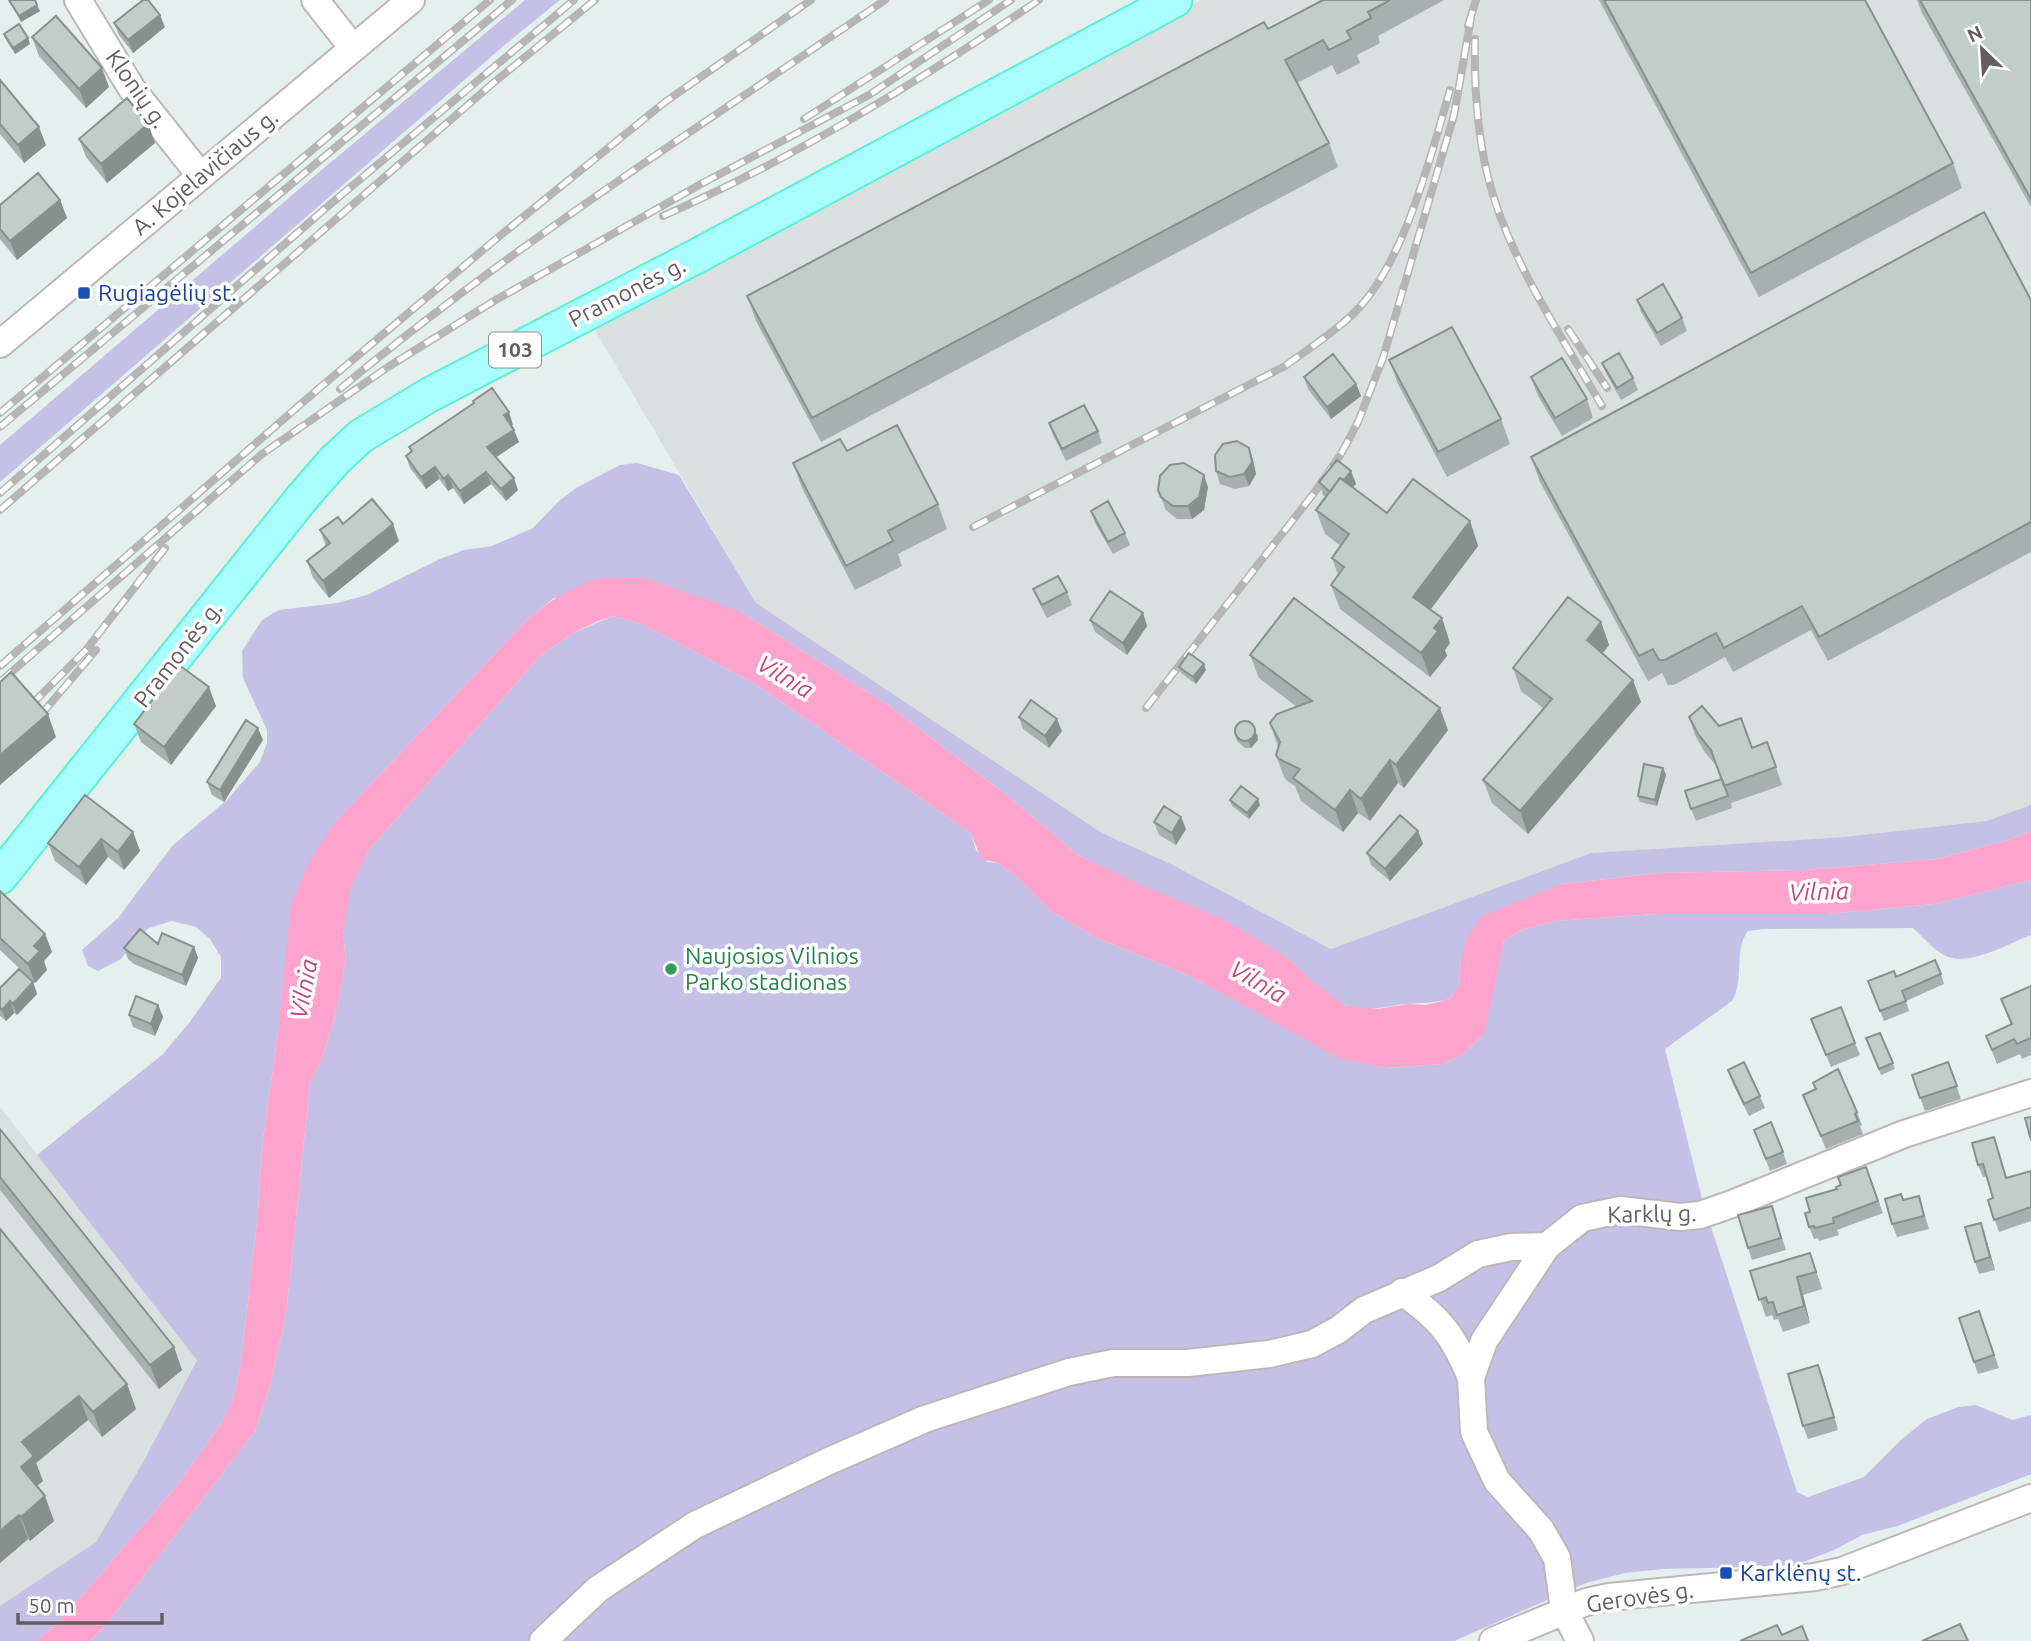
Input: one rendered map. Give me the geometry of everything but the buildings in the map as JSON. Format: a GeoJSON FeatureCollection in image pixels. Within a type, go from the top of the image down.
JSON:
{"type":"FeatureCollection","features":[{"type":"Feature","properties":{"kind":"main road","name":"Pramonės g."},"geometry":{"type":"LineString","coordinates":[[0,877],[301,499],[360,436],[431,394],[695,257],[1175,0]]}},
{"type":"Feature","properties":{"kind":"street","name":"Klonių g."},"geometry":{"type":"LineString","coordinates":[[78,0],[132,89],[200,175]]}},
{"type":"Feature","properties":{"kind":"street"},"geometry":{"type":"LineString","coordinates":[[314,0],[353,48]]}},
{"type":"Feature","properties":{"kind":"street","name":"A. Kojelavičiaus g."},"geometry":{"type":"LineString","coordinates":[[0,344],[411,0]]}},
{"type":"Feature","properties":{"kind":"street","name":"Karklų g."},"geometry":{"type":"LineString","coordinates":[[1580,1641],[1564,1610],[1557,1558],[1541,1530],[1497,1481],[1474,1432],[1472,1378],[1484,1341],[1547,1247],[1582,1218],[1620,1210],[1681,1217],[1700,1214],[1903,1134],[2031,1093]]}},
{"type":"Feature","properties":{"kind":"street"},"geometry":{"type":"LineString","coordinates":[[543,1641],[598,1589],[695,1525],[925,1419],[1069,1372],[1113,1363],[1188,1363],[1269,1354],[1312,1344],[1338,1330],[1364,1310],[1439,1278],[1478,1254],[1511,1247],[1547,1247]]}},
{"type":"Feature","properties":{"kind":"street"},"geometry":{"type":"LineString","coordinates":[[1402,1292],[1441,1325],[1457,1345],[1472,1378]]}},
{"type":"Feature","properties":{"kind":"street","name":"Gerovės g."},"geometry":{"type":"LineString","coordinates":[[1493,1641],[1564,1610],[1609,1597],[1815,1577],[1842,1571],[2031,1498]]}},
{"type":"Feature","properties":{"kind":"shaded area"},"geometry":{"type":"Polygon","coordinates":[[[525,0],[560,0],[0,482],[0,445],[525,0]]]}},
{"type":"Feature","properties":{"kind":"shaded area"},"geometry":{"type":"Polygon","coordinates":[[[1201,0],[2031,0],[2031,805],[1986,821],[1844,837],[1591,853],[1331,949],[1171,864],[1102,833],[756,603],[592,325],[1201,0]]]}},
{"type":"Feature","properties":{"kind":"shaded area"},"geometry":{"type":"Polygon","coordinates":[[[637,463],[679,475],[756,603],[1102,833],[1171,864],[1331,949],[1591,853],[1844,837],[1986,821],[2031,805],[2031,831],[2006,841],[1937,859],[1806,870],[1660,873],[1562,884],[1461,961],[1459,985],[1450,999],[1354,1008],[1332,998],[1286,957],[1078,855],[1009,797],[885,703],[739,611],[554,598],[528,619],[338,819],[278,1033],[263,1139],[257,1222],[241,1364],[233,1401],[219,1427],[177,1486],[61,1620],[37,1641],[0,1641],[0,1606],[96,1542],[142,1464],[197,1360],[37,1155],[162,1055],[221,978],[221,957],[210,939],[196,927],[172,921],[149,928],[138,937],[121,959],[98,971],[88,966],[82,950],[118,918],[173,845],[227,800],[260,762],[267,743],[267,730],[243,678],[242,651],[262,620],[279,610],[337,603],[367,595],[440,559],[464,550],[492,546],[533,528],[576,488],[620,465],[637,463]]]}},
{"type":"Feature","properties":{"kind":"shaded area"},"geometry":{"type":"Polygon","coordinates":[[[613,616],[642,624],[754,683],[971,833],[976,850],[988,862],[998,863],[1016,876],[1051,911],[1095,937],[1190,976],[1341,1058],[1385,1068],[1444,1064],[1467,1051],[1483,1035],[1504,941],[1521,930],[1554,921],[1656,914],[1826,914],[1934,904],[2031,880],[2031,935],[1975,957],[1952,958],[1942,954],[1913,928],[1748,931],[1741,947],[1738,984],[1732,1001],[1665,1049],[1702,1199],[1797,1492],[1808,1497],[1864,1477],[1902,1439],[1927,1419],[1958,1407],[1976,1405],[2012,1420],[2031,1415],[2031,1474],[1898,1526],[1862,1535],[1834,1550],[1793,1566],[1664,1569],[1625,1573],[1586,1583],[1454,1641],[90,1641],[105,1626],[255,1431],[270,1386],[286,1314],[310,1082],[321,1061],[337,1009],[346,959],[343,935],[349,890],[368,851],[540,656],[573,633],[613,616]]]}},
{"type":"Feature","properties":{"kind":"shaded area"},"geometry":{"type":"Polygon","coordinates":[[[0,1107],[197,1359],[142,1464],[96,1542],[0,1606],[0,1107]]]}},
{"type":"Feature","properties":{"kind":"water","name":"Vilnia"},"geometry":{"type":"Polygon","coordinates":[[[599,578],[644,578],[739,611],[885,703],[1009,797],[1078,855],[1227,921],[1286,957],[1345,1006],[1377,1009],[1408,1004],[1426,1005],[1450,999],[1459,985],[1467,937],[1482,916],[1562,884],[1660,873],[1806,870],[1937,859],[2006,841],[2031,831],[2031,880],[1934,904],[1826,914],[1656,914],[1554,921],[1521,930],[1504,941],[1484,1034],[1467,1051],[1444,1064],[1385,1068],[1341,1059],[1190,976],[1095,937],[1051,911],[1016,876],[998,863],[981,859],[971,833],[754,683],[642,624],[613,616],[596,622],[573,633],[540,656],[368,851],[350,890],[343,935],[346,959],[337,1009],[321,1061],[310,1082],[286,1314],[270,1386],[255,1431],[105,1626],[90,1641],[37,1641],[61,1620],[177,1486],[219,1427],[233,1401],[241,1364],[257,1222],[263,1139],[278,1033],[291,904],[311,858],[338,819],[528,619],[562,595],[599,578]]]}},
{"type":"Feature","properties":{"kind":"railway"},"geometry":{"type":"LineString","coordinates":[[0,413],[490,0]]}},
{"type":"Feature","properties":{"kind":"railway"},"geometry":{"type":"LineString","coordinates":[[0,427],[512,0]]}},
{"type":"Feature","properties":{"kind":"railway"},"geometry":{"type":"LineString","coordinates":[[0,493],[327,207],[574,0]]}},
{"type":"Feature","properties":{"kind":"railway"},"geometry":{"type":"LineString","coordinates":[[0,510],[492,84],[595,0]]}},
{"type":"Feature","properties":{"kind":"railway"},"geometry":{"type":"LineString","coordinates":[[0,666],[317,390],[496,239],[665,102],[811,0]]}},
{"type":"Feature","properties":{"kind":"railway"},"geometry":{"type":"LineString","coordinates":[[340,389],[405,336],[539,236],[885,0]]}},
{"type":"Feature","properties":{"kind":"railway"},"geometry":{"type":"LineString","coordinates":[[804,119],[989,0]]}},
{"type":"Feature","properties":{"kind":"railway"},"geometry":{"type":"LineString","coordinates":[[0,682],[262,454],[388,367],[494,301],[701,184],[869,95],[1011,0]]}},
{"type":"Feature","properties":{"kind":"railway"},"geometry":{"type":"LineString","coordinates":[[663,216],[761,169],[856,117],[1039,0]]}},
{"type":"Feature","properties":{"kind":"railway"},"geometry":{"type":"LineString","coordinates":[[1468,26],[1476,0]]}},
{"type":"Feature","properties":{"kind":"railway"},"geometry":{"type":"LineString","coordinates":[[1146,708],[1314,493],[1341,454],[1358,422],[1383,358],[1454,115],[1471,18]]}},
{"type":"Feature","properties":{"kind":"railway"},"geometry":{"type":"LineString","coordinates":[[1475,39],[1479,126],[1484,160],[1497,207],[1508,237],[1537,295],[1602,406]]}},
{"type":"Feature","properties":{"kind":"railway"},"geometry":{"type":"LineString","coordinates":[[973,527],[1285,366],[1353,314],[1371,293],[1401,240],[1424,178],[1450,90]]}},
{"type":"Feature","properties":{"kind":"railway"},"geometry":{"type":"LineString","coordinates":[[1568,329],[1607,388]]}},
{"type":"Feature","properties":{"kind":"railway"},"geometry":{"type":"LineString","coordinates":[[30,706],[86,650],[165,548]]}},
{"type":"Feature","properties":{"kind":"railway"},"geometry":{"type":"LineString","coordinates":[[39,717],[96,650]]}},
{"type":"Feature","properties":{"kind":"place","name":"Rugiagėlių st."},"geometry":{"type":"Point","coordinates":[84,293]}},
{"type":"Feature","properties":{"kind":"place","name":"Naujosios Vilnios Parko stadionas"},"geometry":{"type":"Point","coordinates":[671,969]}},
{"type":"Feature","properties":{"kind":"place","name":"Karklėnų st."},"geometry":{"type":"Point","coordinates":[1726,1573]}}]}
